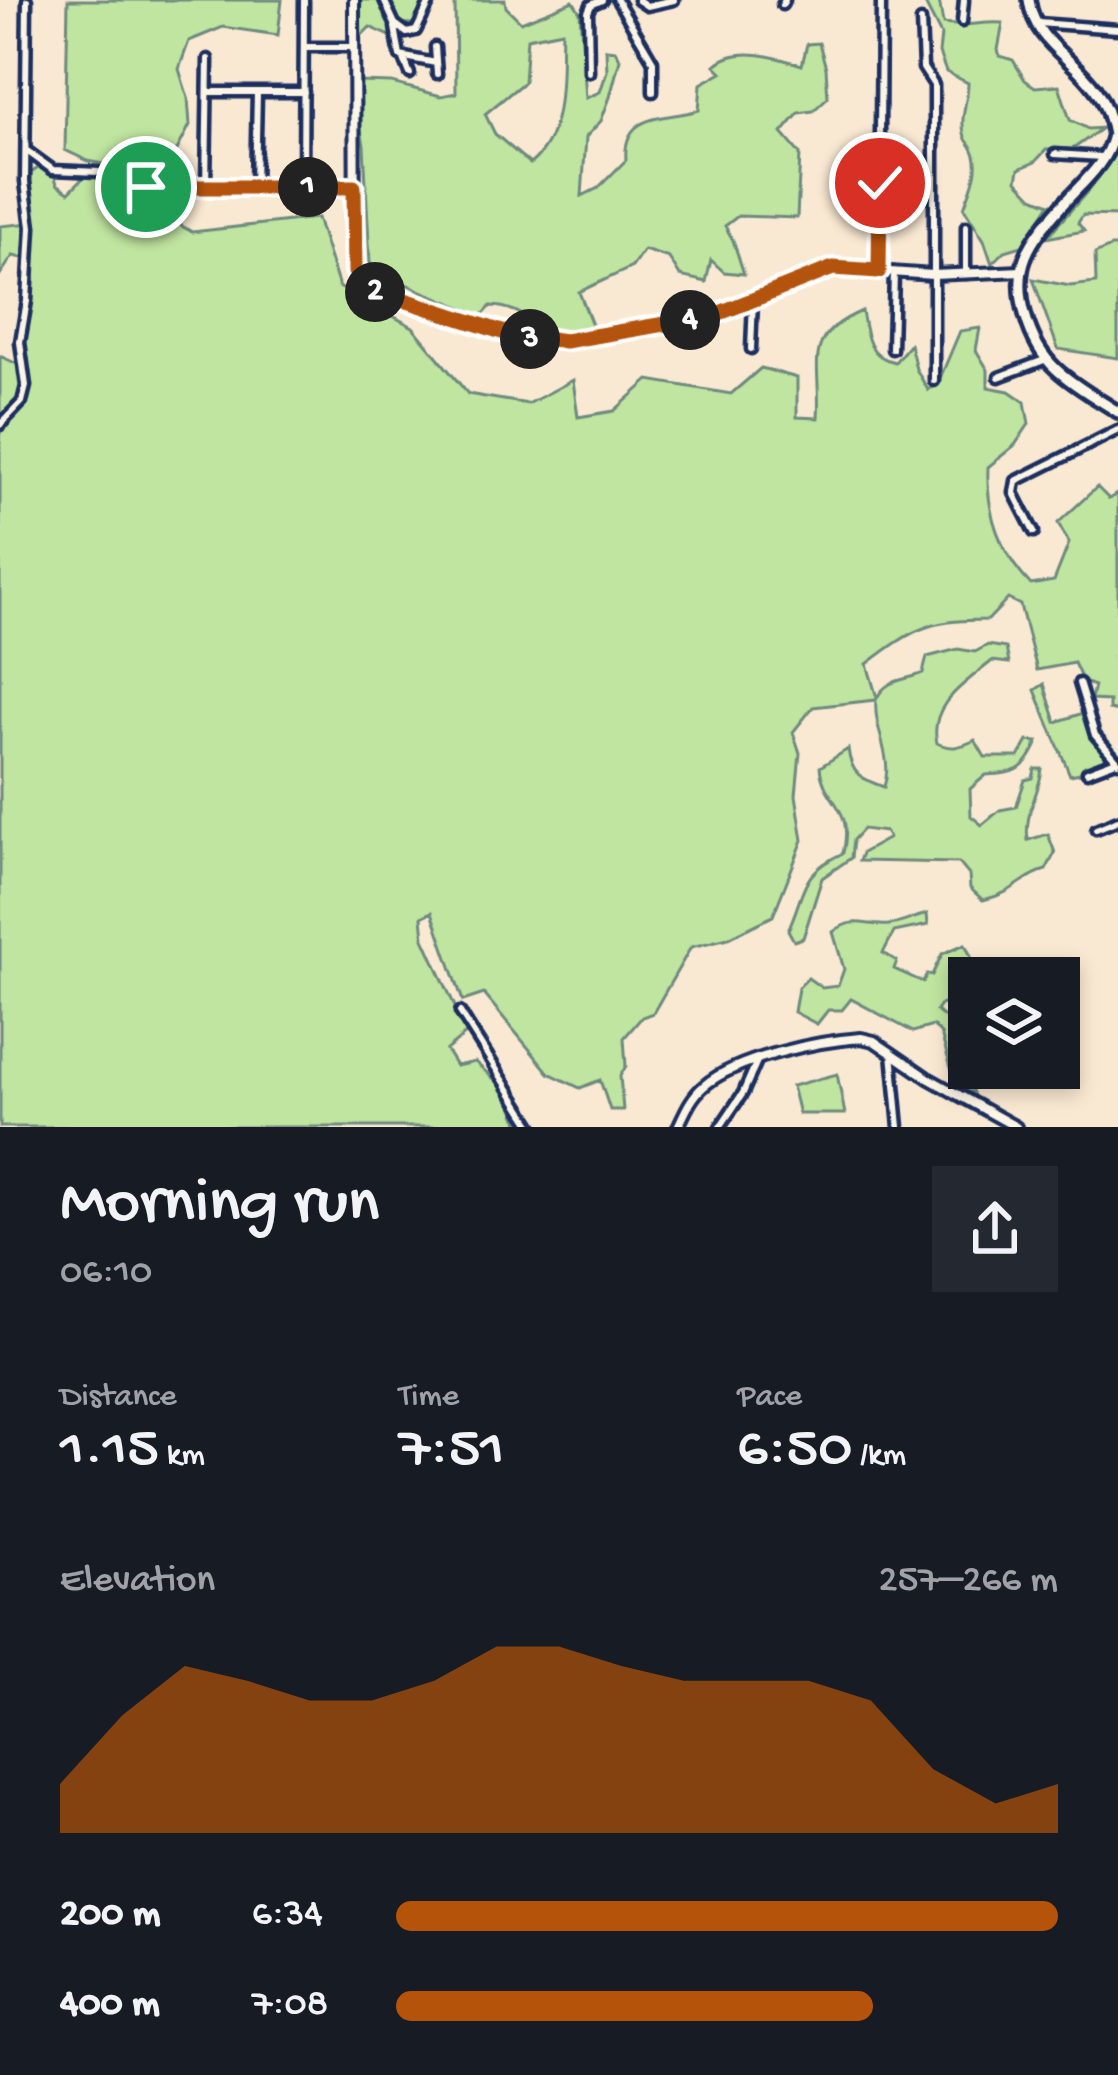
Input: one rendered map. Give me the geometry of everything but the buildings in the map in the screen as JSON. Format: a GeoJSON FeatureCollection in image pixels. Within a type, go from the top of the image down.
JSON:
{"type":"FeatureCollection","features":[{"type":"Feature","properties":{"kind":"main road"},"geometry":{"type":"LineString","coordinates":[[1029,0],[1047,41],[1092,81],[1116,135],[1105,157],[1043,228],[1027,254],[1022,272],[1028,324],[1047,359],[1064,376],[1118,412]]}},
{"type":"Feature","properties":{"kind":"street"},"geometry":{"type":"LineString","coordinates":[[0,425],[26,394],[20,342],[31,236],[25,182],[27,0]]}},
{"type":"Feature","properties":{"kind":"street"},"geometry":{"type":"LineString","coordinates":[[303,187],[304,0]]}},
{"type":"Feature","properties":{"kind":"street"},"geometry":{"type":"LineString","coordinates":[[354,0],[355,272],[359,284],[462,320],[545,341],[584,339],[703,318],[833,268],[933,275],[1022,272]]}},
{"type":"Feature","properties":{"kind":"street"},"geometry":{"type":"LineString","coordinates":[[384,0],[395,24],[398,54],[436,63]]}},
{"type":"Feature","properties":{"kind":"street"},"geometry":{"type":"LineString","coordinates":[[395,24],[407,33],[416,31],[431,0]]}},
{"type":"Feature","properties":{"kind":"street"},"geometry":{"type":"LineString","coordinates":[[589,72],[588,12],[602,0]]}},
{"type":"Feature","properties":{"kind":"street"},"geometry":{"type":"LineString","coordinates":[[617,0],[653,61],[653,92]]}},
{"type":"Feature","properties":{"kind":"street"},"geometry":{"type":"LineString","coordinates":[[638,0],[646,6],[674,0]]}},
{"type":"Feature","properties":{"kind":"street"},"geometry":{"type":"LineString","coordinates":[[879,271],[880,0]]}},
{"type":"Feature","properties":{"kind":"street"},"geometry":{"type":"LineString","coordinates":[[962,22],[964,0]]}},
{"type":"Feature","properties":{"kind":"street"},"geometry":{"type":"LineString","coordinates":[[921,21],[923,68],[934,85],[934,380]]}},
{"type":"Feature","properties":{"kind":"street"},"geometry":{"type":"LineString","coordinates":[[1035,22],[1118,29]]}},
{"type":"Feature","properties":{"kind":"street"},"geometry":{"type":"LineString","coordinates":[[304,47],[354,47]]}},
{"type":"Feature","properties":{"kind":"street"},"geometry":{"type":"LineString","coordinates":[[435,47],[437,74]]}},
{"type":"Feature","properties":{"kind":"street"},"geometry":{"type":"LineString","coordinates":[[206,187],[208,58]]}},
{"type":"Feature","properties":{"kind":"street"},"geometry":{"type":"LineString","coordinates":[[404,58],[410,74]]}},
{"type":"Feature","properties":{"kind":"street"},"geometry":{"type":"LineString","coordinates":[[208,92],[304,92]]}},
{"type":"Feature","properties":{"kind":"street"},"geometry":{"type":"LineString","coordinates":[[255,187],[256,92]]}},
{"type":"Feature","properties":{"kind":"street"},"geometry":{"type":"LineString","coordinates":[[27,151],[61,172],[99,172],[139,187],[354,187]]}},
{"type":"Feature","properties":{"kind":"street"},"geometry":{"type":"LineString","coordinates":[[1055,154],[1105,157]]}},
{"type":"Feature","properties":{"kind":"street"},"geometry":{"type":"LineString","coordinates":[[966,226],[966,274]]}},
{"type":"Feature","properties":{"kind":"street"},"geometry":{"type":"LineString","coordinates":[[892,349],[894,272]]}},
{"type":"Feature","properties":{"kind":"street"},"geometry":{"type":"LineString","coordinates":[[751,349],[753,300]]}},
{"type":"Feature","properties":{"kind":"street"},"geometry":{"type":"LineString","coordinates":[[999,377],[1047,359]]}},
{"type":"Feature","properties":{"kind":"street"},"geometry":{"type":"LineString","coordinates":[[1034,532],[1014,493],[1016,481],[1118,430]]}},
{"type":"Feature","properties":{"kind":"street"},"geometry":{"type":"LineString","coordinates":[[1078,683],[1092,728],[1117,762],[1087,772]]}},
{"type":"Feature","properties":{"kind":"street"},"geometry":{"type":"LineString","coordinates":[[1096,829],[1118,820]]}},
{"type":"Feature","properties":{"kind":"street"},"geometry":{"type":"LineString","coordinates":[[460,1012],[533,1127]]}},
{"type":"Feature","properties":{"kind":"street"},"geometry":{"type":"LineString","coordinates":[[678,1127],[707,1083],[735,1067],[854,1038],[874,1041],[1016,1127]]}},
{"type":"Feature","properties":{"kind":"street"},"geometry":{"type":"LineString","coordinates":[[892,1053],[899,1127]]}},
{"type":"Feature","properties":{"kind":"street"},"geometry":{"type":"LineString","coordinates":[[720,1127],[757,1061]]}},
{"type":"Feature","properties":{"kind":"green space"},"geometry":{"type":"Polygon","coordinates":[[[68,0],[282,0],[278,35],[223,27],[189,41],[179,69],[190,125],[158,187],[133,186],[127,203],[151,208],[192,232],[317,218],[339,287],[413,327],[468,394],[528,404],[573,380],[578,417],[614,411],[649,380],[731,394],[761,368],[797,378],[797,417],[818,418],[818,354],[830,331],[842,321],[862,311],[870,344],[886,359],[895,362],[910,344],[928,390],[938,383],[960,331],[980,328],[976,350],[988,370],[988,387],[1009,391],[1025,402],[1029,424],[1015,445],[988,467],[988,484],[1003,546],[1031,585],[1054,581],[1069,543],[1058,523],[1097,487],[1109,499],[1118,493],[1118,712],[1109,710],[1109,701],[1091,700],[1094,686],[1083,682],[1074,663],[1037,670],[1020,605],[1008,599],[988,620],[923,628],[867,664],[877,698],[891,683],[923,673],[927,657],[958,649],[975,652],[988,645],[1006,648],[1009,663],[992,661],[944,706],[938,717],[937,743],[956,747],[975,740],[985,757],[1019,757],[1028,741],[1038,742],[1018,769],[986,775],[970,789],[971,816],[982,825],[1000,810],[1016,807],[1025,780],[1033,778],[1035,769],[1042,769],[1027,830],[1028,840],[1048,834],[1055,853],[1046,870],[983,900],[970,888],[969,875],[959,863],[859,861],[862,853],[889,838],[885,832],[863,829],[853,840],[851,858],[822,878],[803,938],[794,941],[788,930],[806,884],[818,868],[843,853],[846,837],[842,814],[820,767],[848,749],[863,778],[884,787],[886,776],[876,700],[813,707],[793,732],[800,753],[796,795],[803,840],[773,916],[728,938],[691,947],[653,1013],[642,1017],[624,1038],[623,1110],[610,1110],[600,1080],[580,1088],[549,1073],[484,994],[463,1001],[432,912],[422,917],[424,938],[467,1033],[446,1050],[456,1066],[475,1062],[505,1089],[521,1127],[0,1127],[0,356],[22,366],[28,259],[13,256],[0,275],[0,226],[31,223],[25,177],[44,164],[53,170],[57,184],[69,192],[89,172],[112,175],[110,165],[65,150],[68,0]]]}},
{"type":"Feature","properties":{"kind":"green space"},"geometry":{"type":"Polygon","coordinates":[[[361,0],[430,0],[413,24],[395,23],[394,57],[390,36],[370,27],[359,38],[361,0]]]}},
{"type":"Feature","properties":{"kind":"green space"},"geometry":{"type":"Polygon","coordinates":[[[455,0],[505,0],[521,22],[573,1],[580,12],[586,98],[600,92],[607,71],[606,49],[615,50],[620,59],[601,121],[586,137],[582,196],[598,188],[626,160],[631,133],[639,125],[699,110],[701,84],[722,72],[715,65],[724,59],[757,54],[802,65],[807,44],[819,43],[828,97],[813,111],[799,113],[782,133],[800,154],[797,218],[738,216],[725,226],[744,274],[724,272],[711,260],[706,282],[680,276],[669,258],[644,250],[632,267],[579,292],[594,330],[564,335],[503,307],[491,306],[481,317],[370,263],[360,82],[392,83],[441,96],[456,93],[455,0]],[[562,31],[527,38],[524,82],[485,114],[495,134],[530,164],[542,151],[556,120],[562,31]]]}},
{"type":"Feature","properties":{"kind":"green space"},"geometry":{"type":"Polygon","coordinates":[[[923,0],[939,0],[943,24],[1003,23],[1000,56],[1013,60],[1035,87],[1059,85],[1070,120],[1088,129],[1102,128],[1073,149],[1046,150],[1019,169],[1017,180],[1033,197],[1050,204],[1022,246],[1005,251],[992,264],[964,208],[976,164],[963,127],[968,83],[946,72],[939,53],[941,35],[923,0]]]}},
{"type":"Feature","properties":{"kind":"green space"},"geometry":{"type":"Polygon","coordinates":[[[1118,149],[1118,216],[1083,215],[1078,223],[1084,231],[1046,238],[1093,184],[1118,149]]]}},
{"type":"Feature","properties":{"kind":"green space"},"geometry":{"type":"Polygon","coordinates":[[[1118,247],[1118,358],[1058,349],[1033,279],[1070,286],[1096,283],[1095,254],[1118,247]]]}},
{"type":"Feature","properties":{"kind":"green space"},"geometry":{"type":"Polygon","coordinates":[[[1044,684],[1056,722],[1086,712],[1116,761],[1070,775],[1035,690],[1044,684]]]}},
{"type":"Feature","properties":{"kind":"green space"},"geometry":{"type":"Polygon","coordinates":[[[927,914],[928,925],[894,932],[883,953],[897,961],[894,969],[923,982],[942,954],[965,944],[971,957],[948,957],[948,1002],[936,1011],[948,1020],[948,1058],[941,1034],[933,1026],[913,1032],[851,999],[842,1010],[828,1010],[817,1024],[794,1012],[798,988],[808,978],[822,988],[838,986],[844,969],[833,932],[848,924],[898,923],[927,914]]]}},
{"type":"Feature","properties":{"kind":"green space"},"geometry":{"type":"Polygon","coordinates":[[[837,1074],[845,1114],[799,1114],[792,1086],[837,1074]]]}},
{"type":"Feature","properties":{"kind":"route"},"geometry":{"type":"LineString","coordinates":[[146,187],[354,187],[355,272],[362,286],[502,332],[565,341],[712,316],[833,268],[879,271],[880,183]]}}]}
